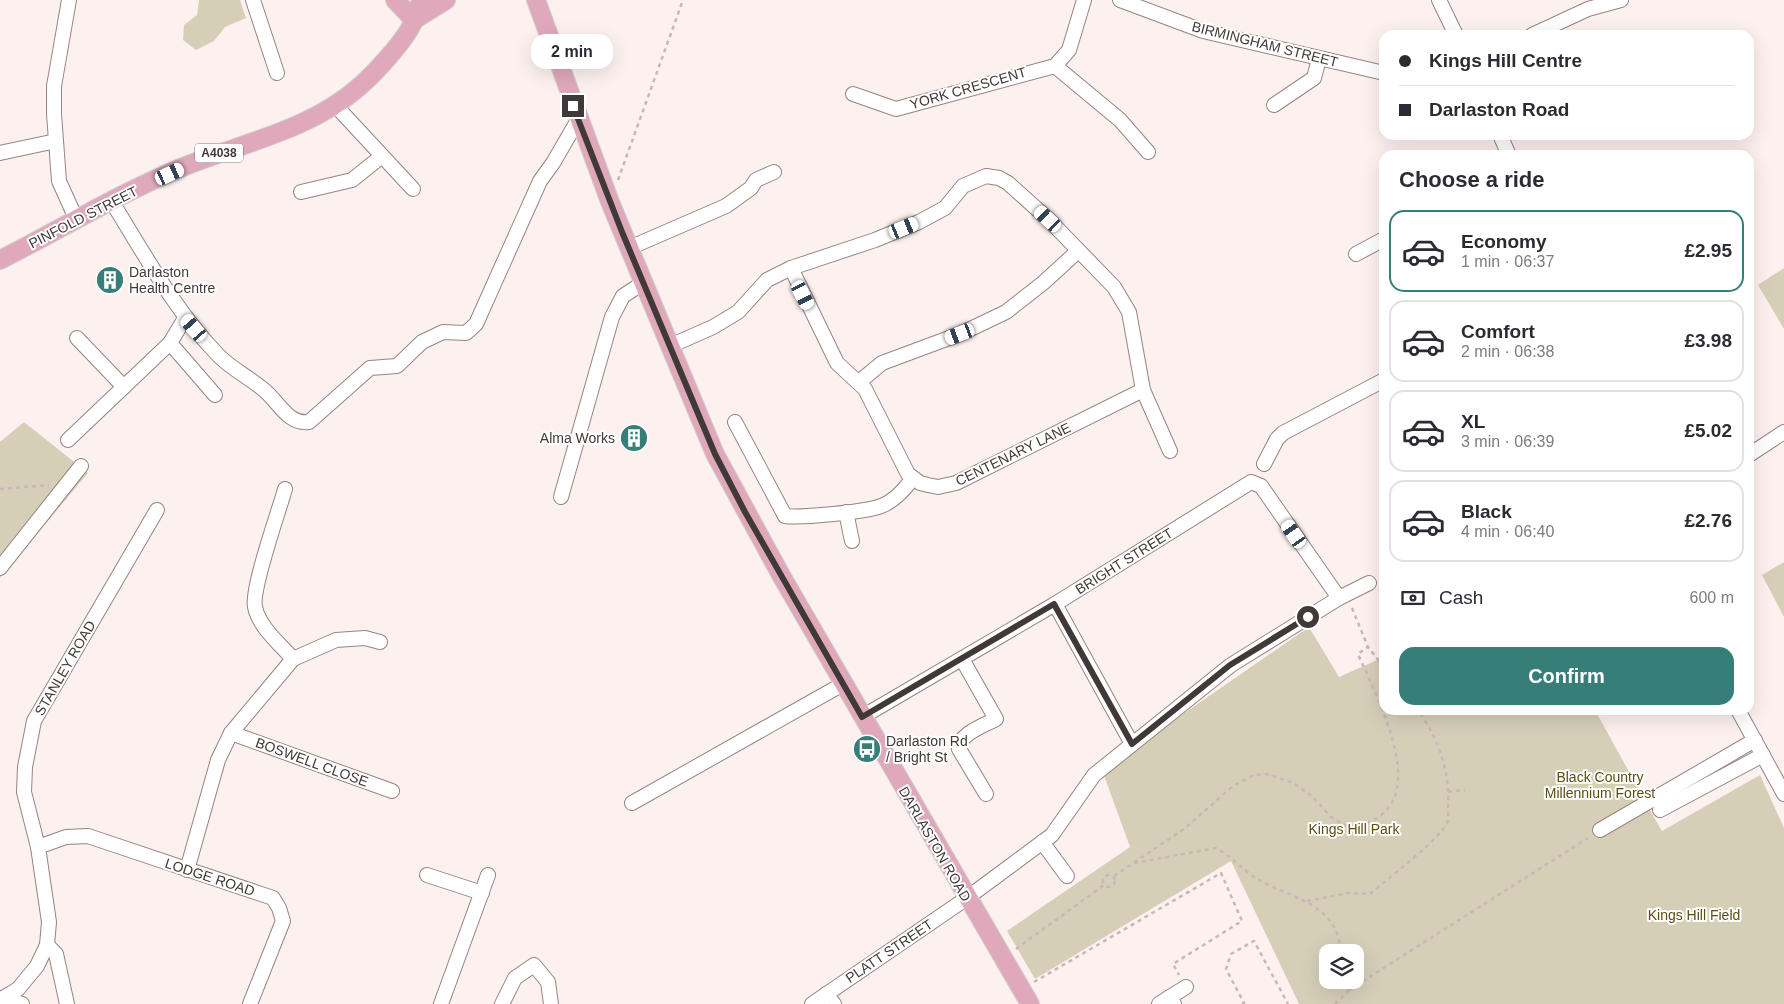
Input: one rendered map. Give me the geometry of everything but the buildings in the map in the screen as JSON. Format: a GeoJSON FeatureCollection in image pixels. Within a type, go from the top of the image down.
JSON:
{"type":"FeatureCollection","features":[{"type":"Feature","properties":{"kind":"main road"},"geometry":{"type":"LineString","coordinates":[[394,0],[414,20]]}},
{"type":"Feature","properties":{"kind":"main road","name":"A4038"},"geometry":{"type":"LineString","coordinates":[[414,20],[416,7],[423,0]]}},
{"type":"Feature","properties":{"kind":"main road","name":"A4038"},"geometry":{"type":"LineString","coordinates":[[414,20],[446,0]]}},
{"type":"Feature","properties":{"kind":"main road","name":"DARLASTON ROAD"},"geometry":{"type":"LineString","coordinates":[[536,0],[578,120],[610,202],[715,454],[736,495],[843,684],[1025,997]]}},
{"type":"Feature","properties":{"kind":"main road","name":"PINFOLD STREET"},"geometry":{"type":"LineString","coordinates":[[0,260],[182,168],[289,127],[335,105],[359,87],[379,67],[414,20]]}},
{"type":"Feature","properties":{"kind":"street"},"geometry":{"type":"LineString","coordinates":[[70,0],[54,86],[60,181],[77,221]]}},
{"type":"Feature","properties":{"kind":"street"},"geometry":{"type":"LineString","coordinates":[[253,0],[277,73]]}},
{"type":"Feature","properties":{"kind":"street"},"geometry":{"type":"LineString","coordinates":[[1084,0],[1069,50],[1055,66],[1120,120],[1148,152]]}},
{"type":"Feature","properties":{"kind":"street","name":"BIRMINGHAM STREET"},"geometry":{"type":"LineString","coordinates":[[1120,0],[1203,31],[1379,72]]}},
{"type":"Feature","properties":{"kind":"street"},"geometry":{"type":"LineString","coordinates":[[1439,0],[1454,30]]}},
{"type":"Feature","properties":{"kind":"street"},"geometry":{"type":"LineString","coordinates":[[1543,30],[1588,9],[1621,0]]}},
{"type":"Feature","properties":{"kind":"street"},"geometry":{"type":"LineString","coordinates":[[1274,105],[1314,78],[1318,59]]}},
{"type":"Feature","properties":{"kind":"street","name":"YORK CRESCENT"},"geometry":{"type":"LineString","coordinates":[[853,94],[896,108],[1055,66]]}},
{"type":"Feature","properties":{"kind":"street"},"geometry":{"type":"LineString","coordinates":[[335,105],[413,189]]}},
{"type":"Feature","properties":{"kind":"street"},"geometry":{"type":"LineString","coordinates":[[112,202],[185,318],[221,358],[266,391],[290,418],[302,423],[309,422],[370,368],[397,366],[422,342],[443,332],[466,333],[476,324],[540,181],[553,163],[578,120]]}},
{"type":"Feature","properties":{"kind":"street"},"geometry":{"type":"LineString","coordinates":[[0,153],[56,141]]}},
{"type":"Feature","properties":{"kind":"street"},"geometry":{"type":"LineString","coordinates":[[300,192],[352,180],[382,156]]}},
{"type":"Feature","properties":{"kind":"street"},"geometry":{"type":"LineString","coordinates":[[629,248],[726,206],[751,188],[756,180],[774,172]]}},
{"type":"Feature","properties":{"kind":"street"},"geometry":{"type":"LineString","coordinates":[[670,346],[712,327],[738,312],[767,280],[791,268],[874,240],[919,222],[945,208],[963,186],[986,176],[999,178],[1021,193],[1114,287],[1129,312],[1142,390],[1170,451]]}},
{"type":"Feature","properties":{"kind":"street"},"geometry":{"type":"LineString","coordinates":[[1356,254],[1379,242]]}},
{"type":"Feature","properties":{"kind":"street"},"geometry":{"type":"LineString","coordinates":[[859,382],[882,363],[960,334],[1006,312],[1043,283],[1078,251]]}},
{"type":"Feature","properties":{"kind":"street"},"geometry":{"type":"LineString","coordinates":[[736,422],[785,516],[800,518],[880,507],[897,496],[913,478],[903,467],[864,388],[837,364],[791,268]]}},
{"type":"Feature","properties":{"kind":"street"},"geometry":{"type":"LineString","coordinates":[[561,497],[612,317],[623,296],[643,283]]}},
{"type":"Feature","properties":{"kind":"street"},"geometry":{"type":"LineString","coordinates":[[68,440],[170,343],[185,318]]}},
{"type":"Feature","properties":{"kind":"street"},"geometry":{"type":"LineString","coordinates":[[77,338],[124,387]]}},
{"type":"Feature","properties":{"kind":"street"},"geometry":{"type":"LineString","coordinates":[[170,343],[215,395]]}},
{"type":"Feature","properties":{"kind":"street"},"geometry":{"type":"LineString","coordinates":[[1264,464],[1277,439],[1283,433],[1379,383]]}},
{"type":"Feature","properties":{"kind":"street","name":"CENTENARY LANE"},"geometry":{"type":"LineString","coordinates":[[913,478],[928,485],[948,486],[1142,390]]}},
{"type":"Feature","properties":{"kind":"street"},"geometry":{"type":"LineString","coordinates":[[1754,452],[1784,432]]}},
{"type":"Feature","properties":{"kind":"street"},"geometry":{"type":"LineString","coordinates":[[0,568],[81,466]]}},
{"type":"Feature","properties":{"kind":"street","name":"BRIGHT STREET"},"geometry":{"type":"LineString","coordinates":[[862,717],[1054,604],[1246,484],[1256,482],[1261,486],[1343,596]]}},
{"type":"Feature","properties":{"kind":"street"},"geometry":{"type":"LineString","coordinates":[[285,489],[256,587],[254,602],[260,621],[293,659]]}},
{"type":"Feature","properties":{"kind":"street","name":"STANLEY ROAD"},"geometry":{"type":"LineString","coordinates":[[2,999],[18,989],[37,966],[47,945],[49,922],[38,847],[24,792],[25,767],[34,721],[156,510]]}},
{"type":"Feature","properties":{"kind":"street"},"geometry":{"type":"LineString","coordinates":[[846,512],[852,541]]}},
{"type":"Feature","properties":{"kind":"street","name":"PLATT STREET"},"geometry":{"type":"LineString","coordinates":[[812,1004],[830,999],[1052,834],[1094,775],[1230,665],[1343,596],[1370,583]]}},
{"type":"Feature","properties":{"kind":"street"},"geometry":{"type":"LineString","coordinates":[[1054,604],[1132,744]]}},
{"type":"Feature","properties":{"kind":"street"},"geometry":{"type":"LineString","coordinates":[[187,870],[218,760],[231,733],[293,659],[336,640],[365,638],[380,642]]}},
{"type":"Feature","properties":{"kind":"street"},"geometry":{"type":"LineString","coordinates":[[962,659],[996,719],[963,738],[959,744],[959,749],[986,794]]}},
{"type":"Feature","properties":{"kind":"street"},"geometry":{"type":"LineString","coordinates":[[632,803],[843,684]]}},
{"type":"Feature","properties":{"kind":"street"},"geometry":{"type":"LineString","coordinates":[[1741,715],[1784,794]]}},
{"type":"Feature","properties":{"kind":"street","name":"BOSWELL CLOSE"},"geometry":{"type":"LineString","coordinates":[[231,733],[392,790]]}},
{"type":"Feature","properties":{"kind":"street"},"geometry":{"type":"LineString","coordinates":[[1600,830],[1755,740]]}},
{"type":"Feature","properties":{"kind":"street"},"geometry":{"type":"LineString","coordinates":[[1660,810],[1763,754]]}},
{"type":"Feature","properties":{"kind":"street","name":"LODGE ROAD"},"geometry":{"type":"LineString","coordinates":[[38,847],[66,837],[88,836],[273,898],[280,908],[283,921],[250,1004]]}},
{"type":"Feature","properties":{"kind":"street"},"geometry":{"type":"LineString","coordinates":[[1042,842],[1067,876]]}},
{"type":"Feature","properties":{"kind":"street"},"geometry":{"type":"LineString","coordinates":[[427,875],[482,893]]}},
{"type":"Feature","properties":{"kind":"street"},"geometry":{"type":"LineString","coordinates":[[441,1004],[488,875]]}},
{"type":"Feature","properties":{"kind":"street"},"geometry":{"type":"LineString","coordinates":[[47,945],[56,954],[67,1004]]}},
{"type":"Feature","properties":{"kind":"street"},"geometry":{"type":"LineString","coordinates":[[502,1004],[515,978],[534,965],[548,982],[552,1000],[551,1004]]}},
{"type":"Feature","properties":{"kind":"street"},"geometry":{"type":"LineString","coordinates":[[1168,1002],[1186,988]]}},
{"type":"Feature","properties":{"kind":"street"},"geometry":{"type":"LineString","coordinates":[[2,999],[22,1004]]}},
{"type":"Feature","properties":{"kind":"path"},"geometry":{"type":"LineString","coordinates":[[610,202],[683,0]]}},
{"type":"Feature","properties":{"kind":"path"},"geometry":{"type":"LineString","coordinates":[[0,490],[68,483]]}},
{"type":"Feature","properties":{"kind":"path"},"geometry":{"type":"LineString","coordinates":[[1343,596],[1368,647],[1379,661]]}},
{"type":"Feature","properties":{"kind":"path"},"geometry":{"type":"LineString","coordinates":[[1368,647],[1358,654],[1379,705]]}},
{"type":"Feature","properties":{"kind":"path"},"geometry":{"type":"LineString","coordinates":[[1104,885],[1103,877],[1111,874],[1114,876],[1133,864],[1184,829],[1233,786],[1254,775],[1267,774],[1294,783],[1313,797],[1331,818],[1348,827],[1378,820],[1391,806],[1398,781],[1398,761],[1394,741],[1383,715]]}},
{"type":"Feature","properties":{"kind":"path"},"geometry":{"type":"LineString","coordinates":[[1307,901],[1348,892],[1370,894],[1433,839],[1448,822],[1446,770],[1437,740],[1421,715]]}},
{"type":"Feature","properties":{"kind":"path"},"geometry":{"type":"LineString","coordinates":[[1448,792],[1465,790]]}},
{"type":"Feature","properties":{"kind":"path"},"geometry":{"type":"LineString","coordinates":[[1335,1004],[1349,990],[1600,830]]}},
{"type":"Feature","properties":{"kind":"path"},"geometry":{"type":"LineString","coordinates":[[1133,864],[1216,848],[1262,882],[1307,901],[1325,914],[1340,939],[1340,944]]}},
{"type":"Feature","properties":{"kind":"path"},"geometry":{"type":"LineString","coordinates":[[1025,997],[1221,873],[1242,921],[1173,964],[1186,988]]}},
{"type":"Feature","properties":{"kind":"path"},"geometry":{"type":"LineString","coordinates":[[1104,885],[1112,887],[1116,880],[1114,876]]}},
{"type":"Feature","properties":{"kind":"path"},"geometry":{"type":"LineString","coordinates":[[1003,959],[1104,885]]}},
{"type":"Feature","properties":{"kind":"path"},"geometry":{"type":"LineString","coordinates":[[1242,1004],[1244,1003],[1226,969],[1230,954],[1254,941],[1288,1004]]}},
{"type":"Feature","properties":{"kind":"green space"},"geometry":{"type":"Polygon","coordinates":[[[199,0],[240,0],[246,18],[225,27],[214,41],[196,50],[183,40],[184,25],[197,15],[199,0]]]}},
{"type":"Feature","properties":{"kind":"green space"},"geometry":{"type":"Polygon","coordinates":[[[1784,268],[1784,329],[1758,285],[1784,268]]]}},
{"type":"Feature","properties":{"kind":"green space"},"geometry":{"type":"Polygon","coordinates":[[[24,422],[88,473],[0,578],[0,442],[24,422]]]}},
{"type":"Feature","properties":{"kind":"green space"},"geometry":{"type":"Polygon","coordinates":[[[1784,562],[1784,617],[1762,575],[1784,562]]]}},
{"type":"Feature","properties":{"kind":"green space","name":"Kings Hill Park"},"geometry":{"type":"Polygon","coordinates":[[[1309,627],[1339,677],[1379,659],[1379,715],[1598,715],[1644,799],[1594,828],[1600,838],[1648,807],[1662,831],[1760,775],[1784,828],[1784,1004],[1299,1004],[1231,861],[1035,979],[1007,931],[1130,847],[1102,770],[1309,627]]]}},
{"type":"Feature","properties":{"kind":"place","name":"Darlaston Health Centre"},"geometry":{"type":"Point","coordinates":[110,280]}},
{"type":"Feature","properties":{"kind":"place","name":"Alma Works"},"geometry":{"type":"Point","coordinates":[634,438]}},
{"type":"Feature","properties":{"kind":"place","name":"Darlaston Rd / Bright St"},"geometry":{"type":"Point","coordinates":[867,749]}},
{"type":"Feature","properties":{"kind":"route"},"geometry":{"type":"LineString","coordinates":[[573,106],[622,232],[715,454],[745,512],[862,717],[1054,604],[1132,744],[1230,665],[1308,617]]}},
{"type":"Feature","properties":{"kind":"park label","name":"Black Country Millennium Forest"},"geometry":{"type":"Point","coordinates":[1600,786]}},
{"type":"Feature","properties":{"kind":"park label","name":"Kings Hill Field"},"geometry":{"type":"Point","coordinates":[1694,915]}}]}
